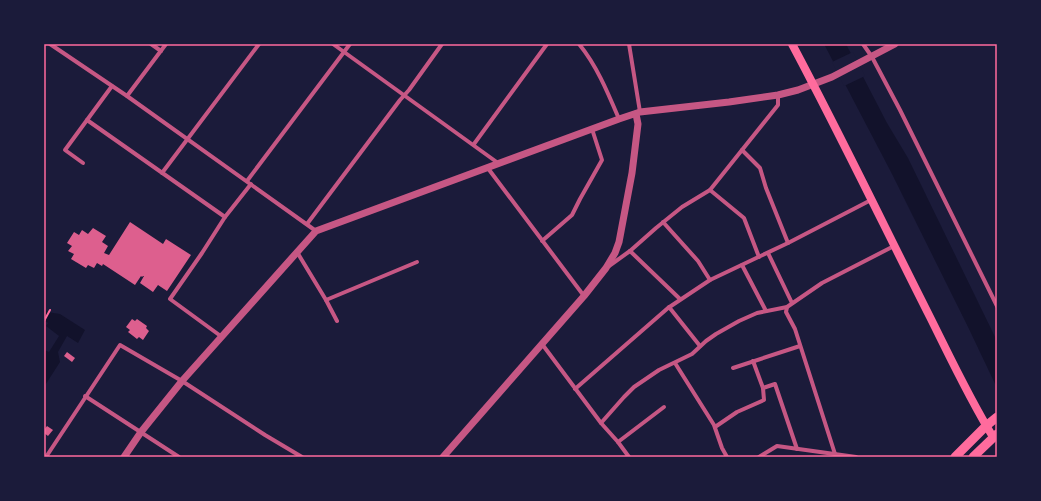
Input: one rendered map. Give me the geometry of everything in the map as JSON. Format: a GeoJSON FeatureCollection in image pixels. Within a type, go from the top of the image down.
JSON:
{"type":"FeatureCollection","features":[{"type":"Feature","properties":{"kind":"main road"},"geometry":{"type":"LineString","coordinates":[[792,44],[814,84],[894,246],[986,426],[996,437],[973,457]]}},
{"type":"Feature","properties":{"kind":"main road"},"geometry":{"type":"LineString","coordinates":[[955,457],[997,417]]}},
{"type":"Feature","properties":{"kind":"street"},"geometry":{"type":"LineString","coordinates":[[50,44],[128,96],[316,231]]}},
{"type":"Feature","properties":{"kind":"street"},"geometry":{"type":"LineString","coordinates":[[151,44],[161,51]]}},
{"type":"Feature","properties":{"kind":"street"},"geometry":{"type":"LineString","coordinates":[[128,96],[166,44]]}},
{"type":"Feature","properties":{"kind":"street"},"geometry":{"type":"LineString","coordinates":[[162,173],[259,44]]}},
{"type":"Feature","properties":{"kind":"street"},"geometry":{"type":"LineString","coordinates":[[333,44],[474,144],[498,163]]}},
{"type":"Feature","properties":{"kind":"street"},"geometry":{"type":"LineString","coordinates":[[222,337],[170,299],[249,183],[350,44]]}},
{"type":"Feature","properties":{"kind":"street"},"geometry":{"type":"LineString","coordinates":[[306,224],[442,44]]}},
{"type":"Feature","properties":{"kind":"street"},"geometry":{"type":"LineString","coordinates":[[474,144],[548,44]]}},
{"type":"Feature","properties":{"kind":"street"},"geometry":{"type":"LineString","coordinates":[[579,44],[586,52],[605,86],[620,119]]}},
{"type":"Feature","properties":{"kind":"street"},"geometry":{"type":"LineString","coordinates":[[443,457],[584,296],[606,268],[615,253],[619,242],[632,173],[638,124],[638,113],[629,44]]}},
{"type":"Feature","properties":{"kind":"street"},"geometry":{"type":"LineString","coordinates":[[863,44],[869,59],[923,155],[997,306]]}},
{"type":"Feature","properties":{"kind":"street"},"geometry":{"type":"LineString","coordinates":[[124,457],[141,432],[182,381],[316,231],[487,167],[638,113],[778,95],[798,90],[832,77],[869,59],[895,44]]}},
{"type":"Feature","properties":{"kind":"street"},"geometry":{"type":"LineString","coordinates":[[83,163],[65,150],[112,86]]}},
{"type":"Feature","properties":{"kind":"street"},"geometry":{"type":"LineString","coordinates":[[606,268],[630,252],[682,207],[710,190],[778,105],[778,95]]}},
{"type":"Feature","properties":{"kind":"street"},"geometry":{"type":"LineString","coordinates":[[87,120],[225,217]]}},
{"type":"Feature","properties":{"kind":"street"},"geometry":{"type":"LineString","coordinates":[[542,241],[572,215],[602,160],[592,129]]}},
{"type":"Feature","properties":{"kind":"street"},"geometry":{"type":"LineString","coordinates":[[742,150],[760,168],[766,188],[788,243]]}},
{"type":"Feature","properties":{"kind":"street"},"geometry":{"type":"LineString","coordinates":[[487,167],[584,296]]}},
{"type":"Feature","properties":{"kind":"street"},"geometry":{"type":"LineString","coordinates":[[710,190],[744,218],[759,257]]}},
{"type":"Feature","properties":{"kind":"street"},"geometry":{"type":"LineString","coordinates":[[575,389],[680,299],[710,280],[768,253],[871,200]]}},
{"type":"Feature","properties":{"kind":"street"},"geometry":{"type":"LineString","coordinates":[[663,222],[698,261],[710,280]]}},
{"type":"Feature","properties":{"kind":"street"},"geometry":{"type":"LineString","coordinates":[[601,423],[634,387],[659,370],[692,354],[716,334],[757,313],[786,307],[822,283],[894,246]]}},
{"type":"Feature","properties":{"kind":"street"},"geometry":{"type":"LineString","coordinates":[[297,252],[337,321]]}},
{"type":"Feature","properties":{"kind":"street"},"geometry":{"type":"LineString","coordinates":[[630,252],[680,299]]}},
{"type":"Feature","properties":{"kind":"street"},"geometry":{"type":"LineString","coordinates":[[768,253],[792,303]]}},
{"type":"Feature","properties":{"kind":"street"},"geometry":{"type":"LineString","coordinates":[[326,300],[417,262]]}},
{"type":"Feature","properties":{"kind":"street"},"geometry":{"type":"LineString","coordinates":[[742,265],[766,311]]}},
{"type":"Feature","properties":{"kind":"street"},"geometry":{"type":"LineString","coordinates":[[669,307],[700,346]]}},
{"type":"Feature","properties":{"kind":"street"},"geometry":{"type":"LineString","coordinates":[[786,307],[786,312],[795,329],[835,454]]}},
{"type":"Feature","properties":{"kind":"street"},"geometry":{"type":"LineString","coordinates":[[542,344],[601,423],[629,457]]}},
{"type":"Feature","properties":{"kind":"street"},"geometry":{"type":"LineString","coordinates":[[46,457],[120,345],[182,381],[265,435],[302,457]]}},
{"type":"Feature","properties":{"kind":"street"},"geometry":{"type":"LineString","coordinates":[[732,368],[800,346]]}},
{"type":"Feature","properties":{"kind":"street"},"geometry":{"type":"LineString","coordinates":[[715,427],[737,412],[764,400],[762,388],[753,361]]}},
{"type":"Feature","properties":{"kind":"street"},"geometry":{"type":"LineString","coordinates":[[675,362],[715,427],[722,448],[727,457]]}},
{"type":"Feature","properties":{"kind":"street"},"geometry":{"type":"LineString","coordinates":[[762,388],[775,384],[797,449]]}},
{"type":"Feature","properties":{"kind":"street"},"geometry":{"type":"LineString","coordinates":[[85,396],[179,457]]}},
{"type":"Feature","properties":{"kind":"street"},"geometry":{"type":"LineString","coordinates":[[618,442],[664,407]]}},
{"type":"Feature","properties":{"kind":"street"},"geometry":{"type":"LineString","coordinates":[[759,457],[777,446],[856,457]]}},
{"type":"Feature","properties":{"kind":"path"},"geometry":{"type":"LineString","coordinates":[[44,321],[50,310]]}},
{"type":"Feature","properties":{"kind":"shaded area"},"geometry":{"type":"Polygon","coordinates":[[[824,44],[846,44],[887,123],[908,158],[997,341],[997,388],[892,174],[824,44]]]}},
{"type":"Feature","properties":{"kind":"shaded area"},"geometry":{"type":"Polygon","coordinates":[[[44,307],[47,312],[60,314],[85,330],[78,343],[67,336],[58,352],[60,362],[44,387],[44,350],[49,352],[59,336],[46,326],[48,323],[44,320],[44,307]]]}},
{"type":"Feature","properties":{"kind":"pier"},"geometry":{"type":"Polygon","coordinates":[[[853,52],[865,76],[844,86],[832,62],[853,52]]]}},
{"type":"Feature","properties":{"kind":"building"},"geometry":{"type":"Polygon","coordinates":[[[130,222],[163,244],[166,239],[191,255],[167,291],[158,285],[153,292],[140,283],[144,276],[141,276],[135,285],[103,264],[102,266],[97,263],[94,268],[88,265],[86,268],[71,259],[74,254],[68,251],[72,246],[67,243],[74,232],[79,235],[82,230],[88,234],[93,228],[106,236],[102,242],[108,246],[104,253],[109,255],[130,222]]]}},
{"type":"Feature","properties":{"kind":"building"},"geometry":{"type":"Polygon","coordinates":[[[132,319],[135,321],[137,319],[147,326],[146,328],[149,331],[143,340],[139,337],[137,339],[128,332],[130,330],[126,327],[132,319]]]}},
{"type":"Feature","properties":{"kind":"building"},"geometry":{"type":"Polygon","coordinates":[[[67,352],[75,358],[72,362],[64,356],[67,352]]]}},
{"type":"Feature","properties":{"kind":"building"},"geometry":{"type":"Polygon","coordinates":[[[47,426],[53,430],[48,436],[44,433],[47,426]]]}}]}
